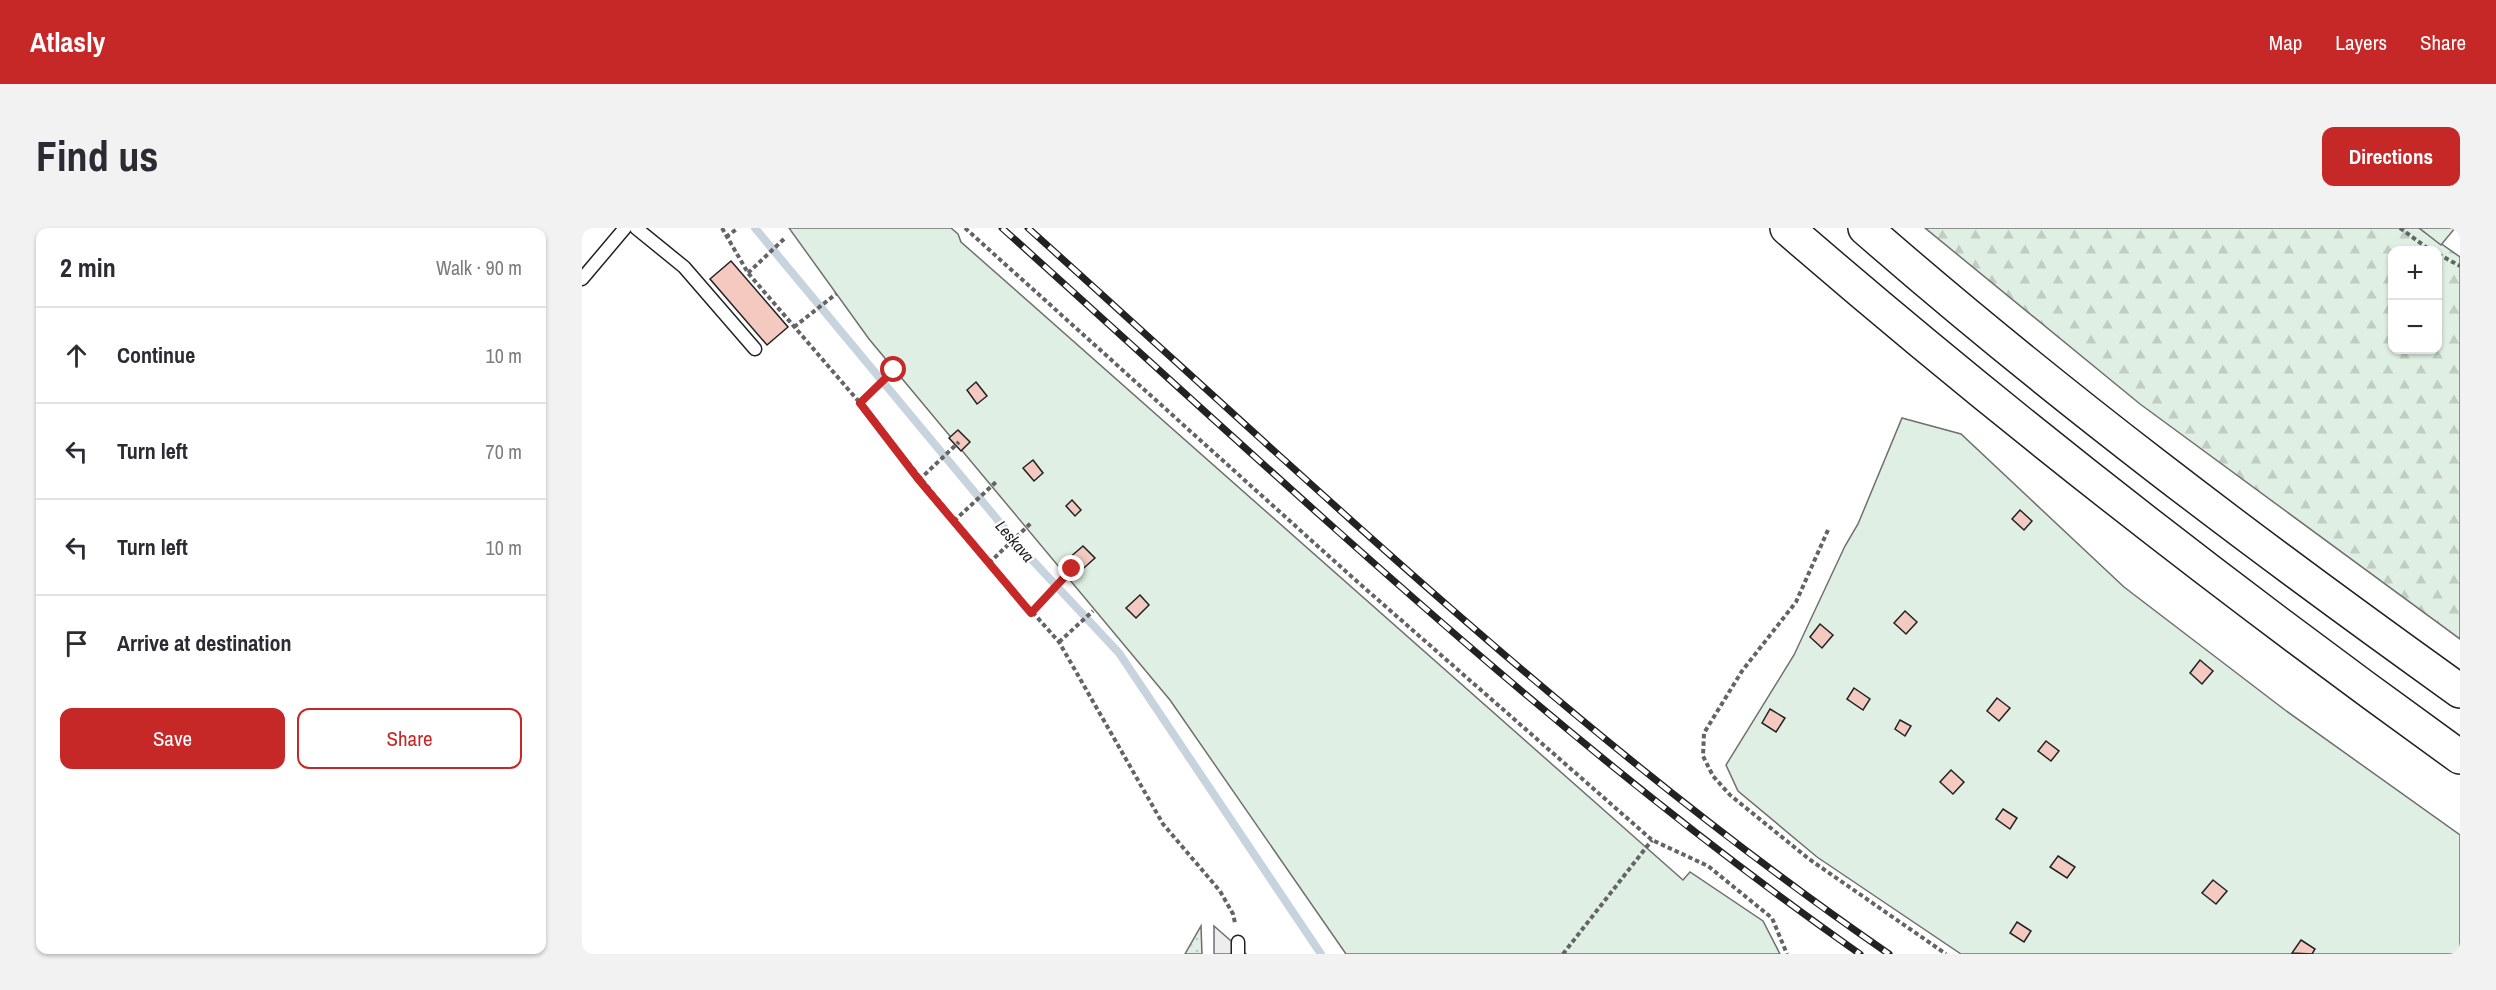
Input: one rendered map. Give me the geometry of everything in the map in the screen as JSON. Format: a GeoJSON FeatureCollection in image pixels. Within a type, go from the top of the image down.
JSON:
{"type":"FeatureCollection","features":[{"type":"Feature","properties":{"kind":"highway"},"geometry":{"type":"LineString","coordinates":[[1787,228],[1912,336],[2045,443],[2345,674],[2460,757]]}},
{"type":"Feature","properties":{"kind":"highway"},"geometry":{"type":"LineString","coordinates":[[1865,228],[2074,402],[2365,623],[2460,691]]}},
{"type":"Feature","properties":{"kind":"lane"},"geometry":{"type":"LineString","coordinates":[[582,279],[625,228]]}},
{"type":"Feature","properties":{"kind":"lane"},"geometry":{"type":"LineString","coordinates":[[636,228],[684,267],[754,349]]}},
{"type":"Feature","properties":{"kind":"path"},"geometry":{"type":"LineString","coordinates":[[722,228],[748,273],[860,403],[919,480],[989,564],[1059,642],[1163,824],[1220,891],[1233,914],[1238,948]]}},
{"type":"Feature","properties":{"kind":"path"},"geometry":{"type":"LineString","coordinates":[[726,237],[738,228]]}},
{"type":"Feature","properties":{"kind":"path"},"geometry":{"type":"LineString","coordinates":[[965,228],[1352,578],[1652,840],[1708,866],[1772,918],[1787,954]]}},
{"type":"Feature","properties":{"kind":"path"},"geometry":{"type":"LineString","coordinates":[[2400,228],[2425,246]]}},
{"type":"Feature","properties":{"kind":"path"},"geometry":{"type":"LineString","coordinates":[[748,273],[785,238]]}},
{"type":"Feature","properties":{"kind":"path"},"geometry":{"type":"LineString","coordinates":[[2442,256],[2460,266]]}},
{"type":"Feature","properties":{"kind":"path"},"geometry":{"type":"LineString","coordinates":[[794,327],[836,294]]}},
{"type":"Feature","properties":{"kind":"path"},"geometry":{"type":"LineString","coordinates":[[860,403],[894,370]]}},
{"type":"Feature","properties":{"kind":"path"},"geometry":{"type":"LineString","coordinates":[[919,480],[959,442]]}},
{"type":"Feature","properties":{"kind":"path"},"geometry":{"type":"LineString","coordinates":[[954,521],[996,482]]}},
{"type":"Feature","properties":{"kind":"path"},"geometry":{"type":"LineString","coordinates":[[989,564],[1031,523]]}},
{"type":"Feature","properties":{"kind":"path"},"geometry":{"type":"LineString","coordinates":[[1828,530],[1796,602],[1742,670],[1704,733],[1703,756],[1719,783],[1765,824],[1809,859],[1946,954]]}},
{"type":"Feature","properties":{"kind":"path"},"geometry":{"type":"LineString","coordinates":[[1031,613],[1072,569]]}},
{"type":"Feature","properties":{"kind":"path"},"geometry":{"type":"LineString","coordinates":[[1059,642],[1093,611]]}},
{"type":"Feature","properties":{"kind":"path"},"geometry":{"type":"LineString","coordinates":[[1563,954],[1652,840]]}},
{"type":"Feature","properties":{"kind":"green space"},"geometry":{"type":"Polygon","coordinates":[[[789,228],[951,228],[958,234],[961,242],[1683,880],[1690,872],[1763,921],[1780,954],[1346,954],[1170,700],[869,339],[789,228]]]}},
{"type":"Feature","properties":{"kind":"green space"},"geometry":{"type":"Polygon","coordinates":[[[1925,228],[2419,228],[2460,257],[2460,639],[2140,404],[1925,228]]]}},
{"type":"Feature","properties":{"kind":"green space"},"geometry":{"type":"Polygon","coordinates":[[[2419,228],[2455,228],[2441,245],[2419,228]]]}},
{"type":"Feature","properties":{"kind":"green space"},"geometry":{"type":"Polygon","coordinates":[[[1902,418],[1961,434],[2124,587],[2285,710],[2460,835],[2460,954],[1961,954],[1817,857],[1738,791],[1726,765],[1794,655],[1845,546],[1858,524],[1902,418]]]}},
{"type":"Feature","properties":{"kind":"green space"},"geometry":{"type":"Polygon","coordinates":[[[1201,926],[1202,954],[1185,954],[1201,926]]]}},
{"type":"Feature","properties":{"kind":"shaded area"},"geometry":{"type":"Polygon","coordinates":[[[1214,926],[1246,954],[1214,954],[1214,926]]]}},
{"type":"Feature","properties":{"kind":"building"},"geometry":{"type":"Polygon","coordinates":[[[731,261],[788,327],[767,345],[710,279],[731,261]]]}},
{"type":"Feature","properties":{"kind":"building"},"geometry":{"type":"Polygon","coordinates":[[[976,382],[987,396],[977,404],[967,390],[976,382]]]}},
{"type":"Feature","properties":{"kind":"building"},"geometry":{"type":"Polygon","coordinates":[[[958,430],[970,442],[961,451],[949,438],[958,430]]]}},
{"type":"Feature","properties":{"kind":"building"},"geometry":{"type":"Polygon","coordinates":[[[1033,460],[1043,473],[1034,481],[1023,468],[1033,460]]]}},
{"type":"Feature","properties":{"kind":"building"},"geometry":{"type":"Polygon","coordinates":[[[1072,500],[1081,510],[1075,516],[1066,506],[1072,500]]]}},
{"type":"Feature","properties":{"kind":"building"},"geometry":{"type":"Polygon","coordinates":[[[2020,510],[2032,521],[2024,530],[2012,519],[2020,510]]]}},
{"type":"Feature","properties":{"kind":"building"},"geometry":{"type":"Polygon","coordinates":[[[1083,546],[1095,558],[1076,575],[1071,568],[1074,566],[1068,559],[1083,546]]]}},
{"type":"Feature","properties":{"kind":"building"},"geometry":{"type":"Polygon","coordinates":[[[1140,595],[1149,605],[1136,618],[1126,608],[1140,595]]]}},
{"type":"Feature","properties":{"kind":"building"},"geometry":{"type":"Polygon","coordinates":[[[1905,611],[1917,622],[1906,634],[1894,623],[1905,611]]]}},
{"type":"Feature","properties":{"kind":"building"},"geometry":{"type":"Polygon","coordinates":[[[1820,624],[1833,635],[1822,648],[1810,637],[1820,624]]]}},
{"type":"Feature","properties":{"kind":"building"},"geometry":{"type":"Polygon","coordinates":[[[2200,660],[2213,671],[2202,684],[2190,673],[2200,660]]]}},
{"type":"Feature","properties":{"kind":"building"},"geometry":{"type":"Polygon","coordinates":[[[1854,688],[1870,699],[1863,710],[1847,699],[1854,688]]]}},
{"type":"Feature","properties":{"kind":"building"},"geometry":{"type":"Polygon","coordinates":[[[1997,698],[2010,708],[1999,721],[1987,711],[1997,698]]]}},
{"type":"Feature","properties":{"kind":"building"},"geometry":{"type":"Polygon","coordinates":[[[1770,709],[1785,718],[1776,732],[1762,723],[1770,709]]]}},
{"type":"Feature","properties":{"kind":"building"},"geometry":{"type":"Polygon","coordinates":[[[1900,720],[1911,726],[1905,736],[1895,729],[1900,720]]]}},
{"type":"Feature","properties":{"kind":"building"},"geometry":{"type":"Polygon","coordinates":[[[2046,741],[2059,751],[2051,761],[2038,751],[2046,741]]]}},
{"type":"Feature","properties":{"kind":"building"},"geometry":{"type":"Polygon","coordinates":[[[1951,770],[1964,782],[1953,794],[1940,782],[1951,770]]]}},
{"type":"Feature","properties":{"kind":"building"},"geometry":{"type":"Polygon","coordinates":[[[2003,809],[2017,818],[2010,829],[1996,819],[2003,809]]]}},
{"type":"Feature","properties":{"kind":"building"},"geometry":{"type":"Polygon","coordinates":[[[2058,856],[2075,867],[2067,878],[2050,867],[2058,856]]]}},
{"type":"Feature","properties":{"kind":"building"},"geometry":{"type":"Polygon","coordinates":[[[2213,880],[2227,891],[2216,904],[2202,893],[2213,880]]]}},
{"type":"Feature","properties":{"kind":"building"},"geometry":{"type":"Polygon","coordinates":[[[2017,922],[2031,931],[2024,942],[2010,933],[2017,922]]]}},
{"type":"Feature","properties":{"kind":"building"},"geometry":{"type":"Polygon","coordinates":[[[2301,940],[2315,949],[2312,954],[2292,953],[2301,940]]]}},
{"type":"Feature","properties":{"kind":"waterway","name":"Leskava"},"geometry":{"type":"LineString","coordinates":[[755,228],[1021,548],[1119,653],[1321,954]]}},
{"type":"Feature","properties":{"kind":"railway"},"geometry":{"type":"LineString","coordinates":[[1002,228],[1315,511],[1527,696],[1746,871],[1860,954]]}},
{"type":"Feature","properties":{"kind":"railway"},"geometry":{"type":"LineString","coordinates":[[1028,228],[1341,511],[1554,697],[1774,872],[1889,954]]}},
{"type":"Feature","properties":{"kind":"route"},"geometry":{"type":"LineString","coordinates":[[894,370],[860,403],[919,480],[1031,613],[1072,569]]}}]}
